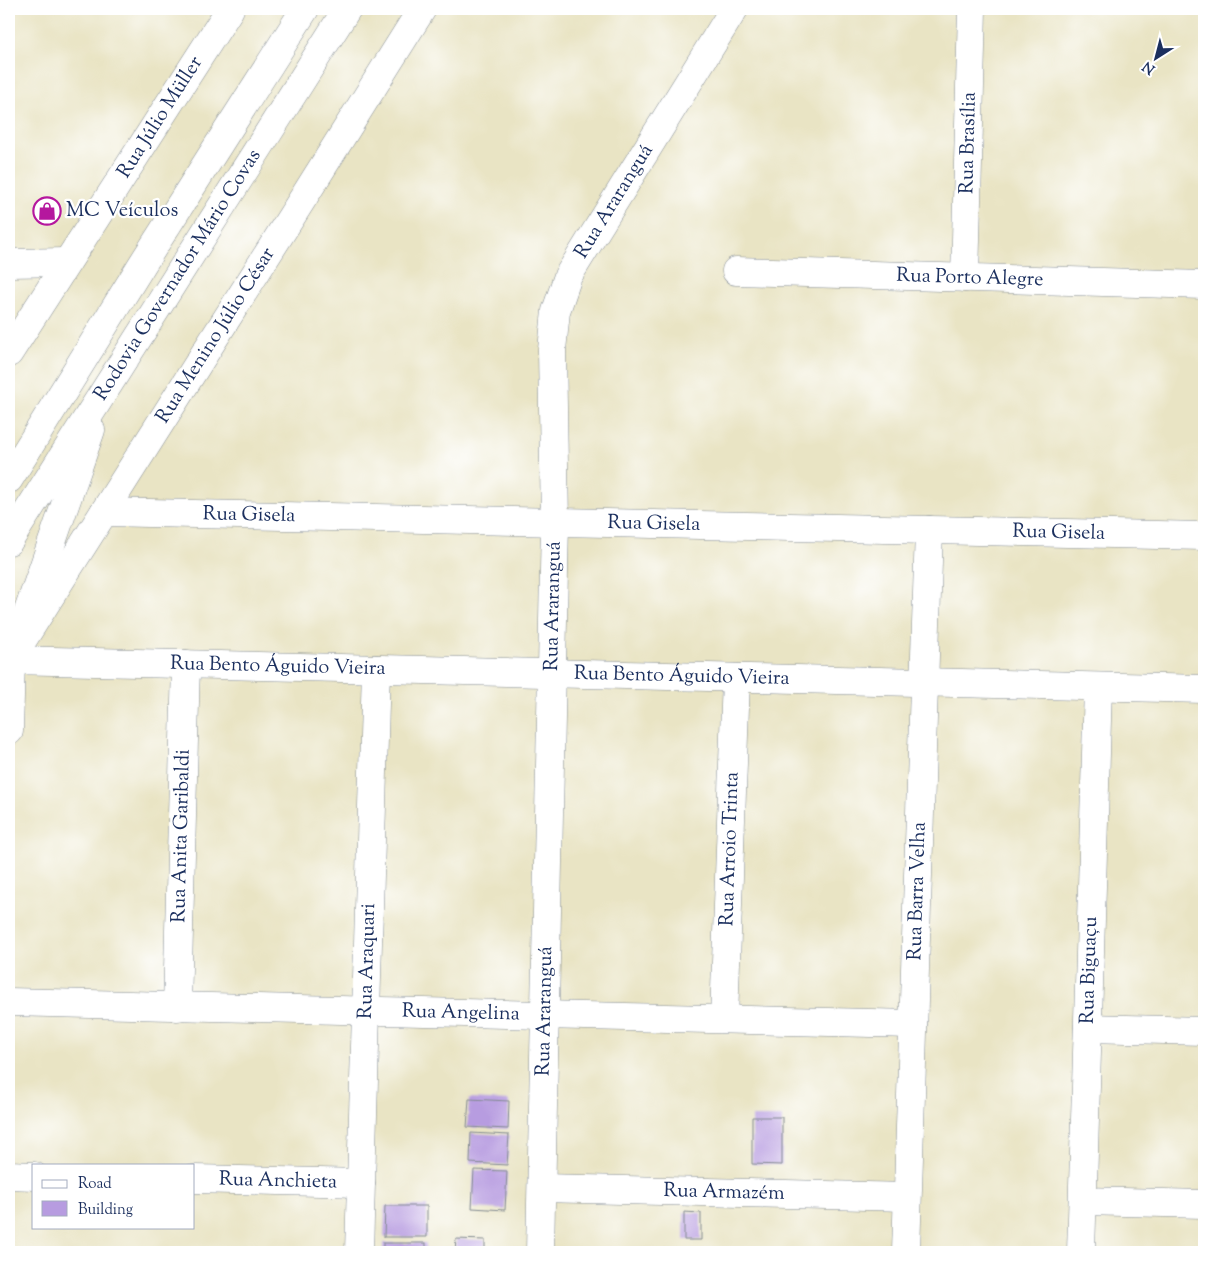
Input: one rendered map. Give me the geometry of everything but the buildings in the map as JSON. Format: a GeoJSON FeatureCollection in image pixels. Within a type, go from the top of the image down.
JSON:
{"type":"FeatureCollection","features":[{"type":"Feature","properties":{"kind":"main road","name":"Rua Júlio Müller"},"geometry":{"type":"LineString","coordinates":[[9,353],[230,9]]}},
{"type":"Feature","properties":{"kind":"main road","name":"Rodovia Governador Mário Covas"},"geometry":{"type":"LineString","coordinates":[[9,478],[143,263],[306,9]]}},
{"type":"Feature","properties":{"kind":"main road","name":"Rodovia Governador Mário Covas"},"geometry":{"type":"LineString","coordinates":[[9,541],[107,383],[347,9]]}},
{"type":"Feature","properties":{"kind":"main road","name":"Rua Menino Júlio César"},"geometry":{"type":"LineString","coordinates":[[10,661],[422,9]]}},
{"type":"Feature","properties":{"kind":"main road","name":"Rua Araranguá"},"geometry":{"type":"LineString","coordinates":[[540,1252],[555,522],[552,350],[556,311],[568,276],[734,9]]}},
{"type":"Feature","properties":{"kind":"main road","name":"Rua Brasília"},"geometry":{"type":"LineString","coordinates":[[965,278],[972,9]]}},
{"type":"Feature","properties":{"kind":"main road"},"geometry":{"type":"LineString","coordinates":[[9,263],[67,262]]}},
{"type":"Feature","properties":{"kind":"main road","name":"Rua Porto Alegre"},"geometry":{"type":"LineString","coordinates":[[736,271],[1204,285]]}},
{"type":"Feature","properties":{"kind":"main road"},"geometry":{"type":"LineString","coordinates":[[9,731],[10,661],[107,383]]}},
{"type":"Feature","properties":{"kind":"main road","name":"Rua Gisela"},"geometry":{"type":"LineString","coordinates":[[104,512],[1204,536]]}},
{"type":"Feature","properties":{"kind":"main road","name":"Rua Barra Velha"},"geometry":{"type":"LineString","coordinates":[[906,1252],[929,530]]}},
{"type":"Feature","properties":{"kind":"main road","name":"Rua Bento Águido Vieira"},"geometry":{"type":"LineString","coordinates":[[10,661],[1204,689]]}},
{"type":"Feature","properties":{"kind":"main road","name":"Rua Anita Garibaldi"},"geometry":{"type":"LineString","coordinates":[[177,1007],[186,664]]}},
{"type":"Feature","properties":{"kind":"main road","name":"Rua Araquari"},"geometry":{"type":"LineString","coordinates":[[358,1252],[376,669]]}},
{"type":"Feature","properties":{"kind":"main road","name":"Rua Arroio Trinta"},"geometry":{"type":"LineString","coordinates":[[724,1020],[736,678]]}},
{"type":"Feature","properties":{"kind":"main road","name":"Rua Biguaçu"},"geometry":{"type":"LineString","coordinates":[[1081,1252],[1098,687]]}},
{"type":"Feature","properties":{"kind":"main road","name":"Rua Angelina"},"geometry":{"type":"LineString","coordinates":[[9,1002],[913,1024]]}},
{"type":"Feature","properties":{"kind":"main road"},"geometry":{"type":"LineString","coordinates":[[1088,1028],[1204,1031]]}},
{"type":"Feature","properties":{"kind":"main road"},"geometry":{"type":"LineString","coordinates":[[9,1175],[32,1176]]}},
{"type":"Feature","properties":{"kind":"main road","name":"Rua Anchieta"},"geometry":{"type":"LineString","coordinates":[[195,1180],[360,1183]]}},
{"type":"Feature","properties":{"kind":"main road","name":"Rua Armazém"},"geometry":{"type":"LineString","coordinates":[[542,1188],[907,1197]]}},
{"type":"Feature","properties":{"kind":"main road"},"geometry":{"type":"LineString","coordinates":[[1083,1201],[1204,1204]]}},
{"type":"Feature","properties":{"kind":"place","name":"MC Veículos"},"geometry":{"type":"Point","coordinates":[47,211]}}]}
